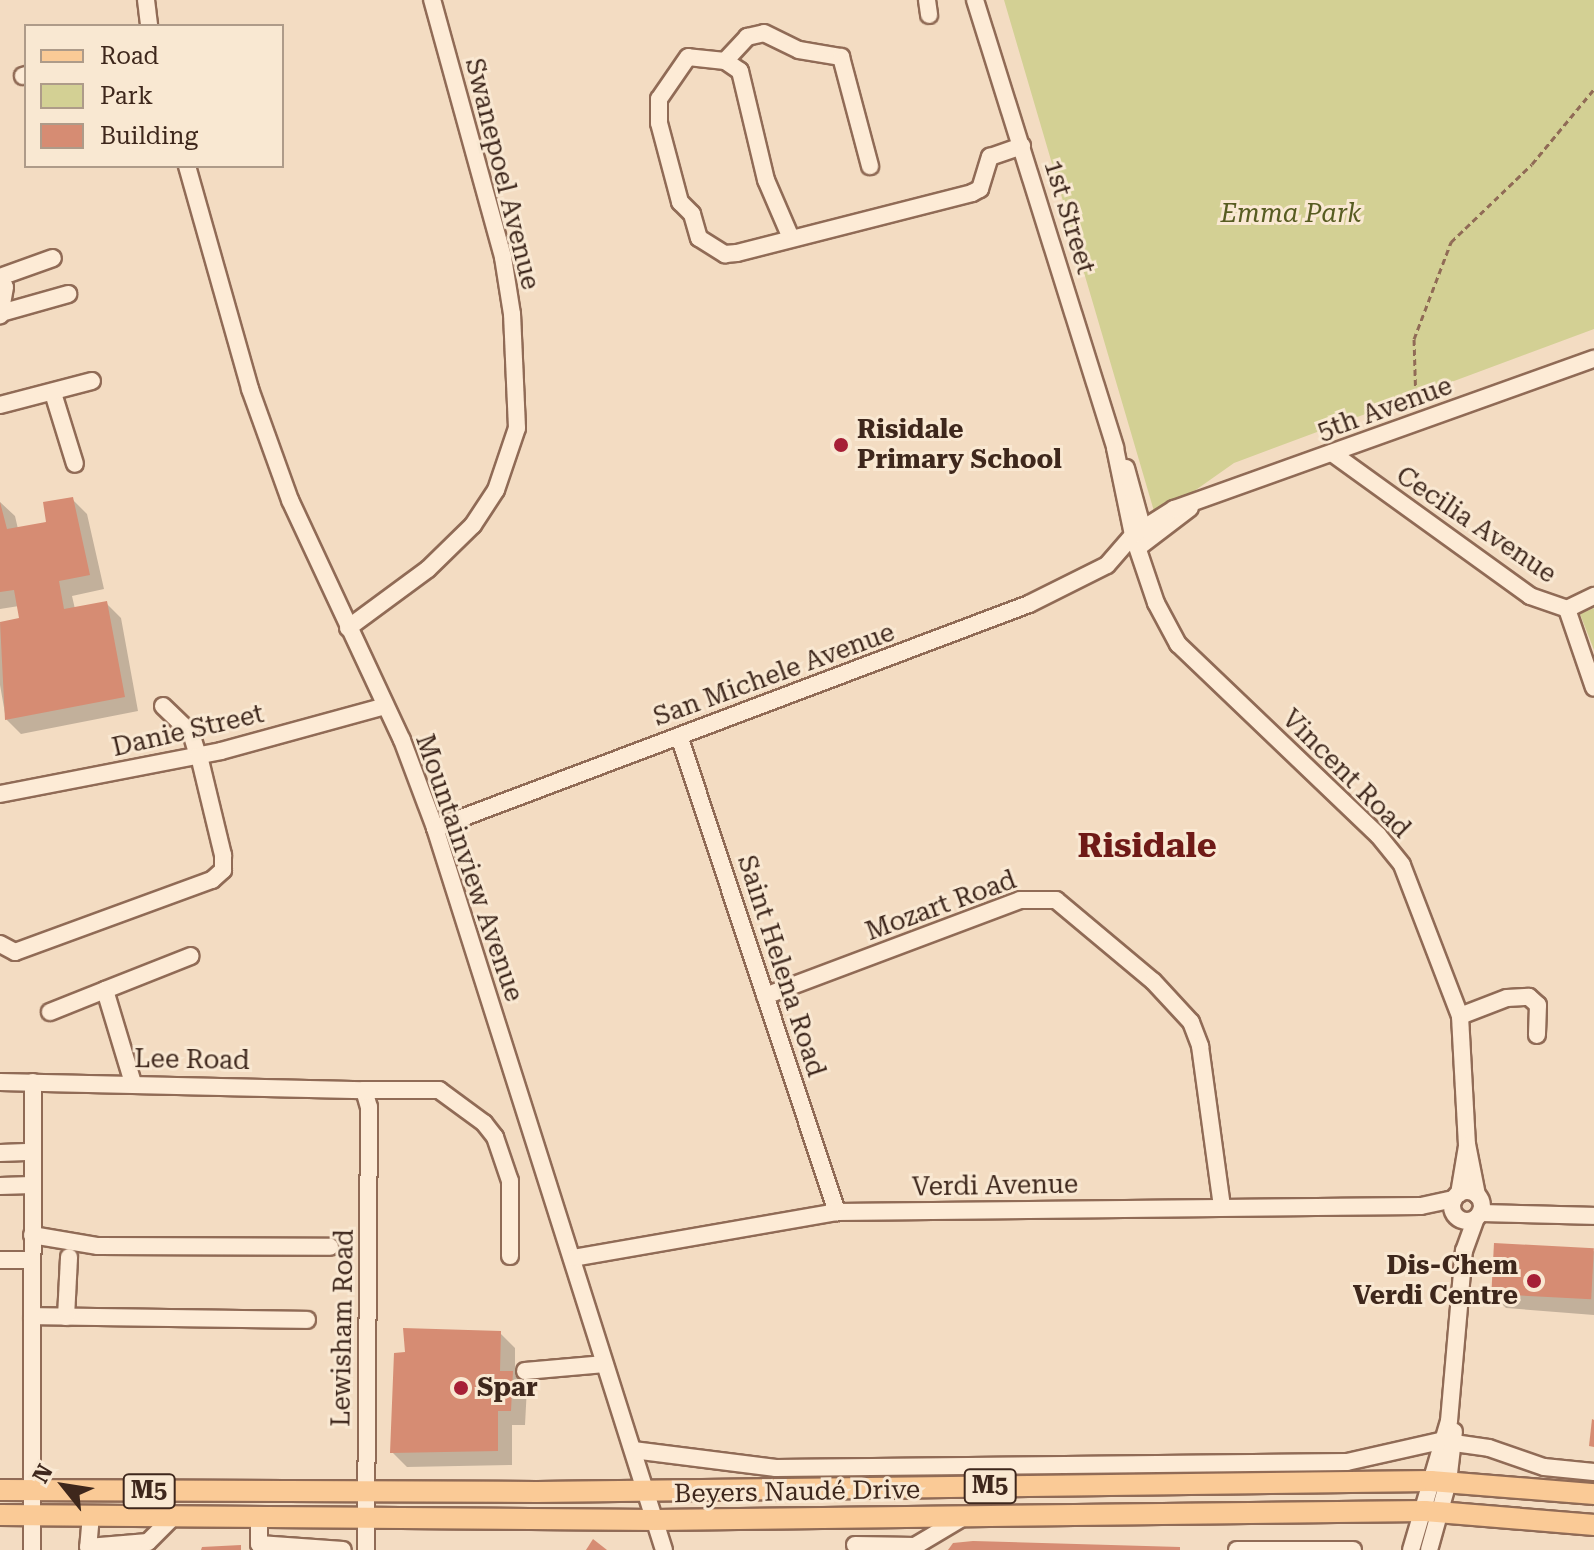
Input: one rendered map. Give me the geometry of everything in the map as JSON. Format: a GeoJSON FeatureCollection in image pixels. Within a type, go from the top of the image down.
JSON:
{"type":"FeatureCollection","features":[{"type":"Feature","properties":{"kind":"main road","name":"Beyers Naudé Drive"},"geometry":{"type":"LineString","coordinates":[[0,1490],[645,1490],[1439,1481],[1594,1494]]}},
{"type":"Feature","properties":{"kind":"main road","name":"Beyers Naudé Drive"},"geometry":{"type":"LineString","coordinates":[[0,1515],[655,1520],[1433,1512],[1594,1525]]}},
{"type":"Feature","properties":{"kind":"street"},"geometry":{"type":"LineString","coordinates":[[146,0],[149,24]]}},
{"type":"Feature","properties":{"kind":"street","name":"Swanepoel Avenue"},"geometry":{"type":"LineString","coordinates":[[348,628],[428,569],[473,525],[496,490],[517,428],[512,314],[503,257],[432,0]]}},
{"type":"Feature","properties":{"kind":"street","name":"1st Street"},"geometry":{"type":"LineString","coordinates":[[975,0],[1115,448],[1138,545]]}},
{"type":"Feature","properties":{"kind":"street"},"geometry":{"type":"LineString","coordinates":[[725,61],[747,37],[764,33],[799,50],[841,57],[870,166]]}},
{"type":"Feature","properties":{"kind":"street"},"geometry":{"type":"LineString","coordinates":[[791,238],[766,180],[744,79],[725,61],[688,57],[659,99],[659,123],[677,196],[692,214],[699,238],[718,251],[737,253],[978,191],[990,157],[1022,146]]}},
{"type":"Feature","properties":{"kind":"street","name":"Mountainview Avenue"},"geometry":{"type":"LineString","coordinates":[[188,168],[250,389],[290,500],[385,706],[435,828],[573,1258],[605,1364],[616,1418],[633,1450],[664,1550]]}},
{"type":"Feature","properties":{"kind":"street"},"geometry":{"type":"LineString","coordinates":[[53,258],[0,278],[5,287],[1,315],[68,294]]}},
{"type":"Feature","properties":{"kind":"street","name":"5th Avenue"},"geometry":{"type":"LineString","coordinates":[[1193,505],[1594,359]]}},
{"type":"Feature","properties":{"kind":"street"},"geometry":{"type":"LineString","coordinates":[[0,405],[92,381]]}},
{"type":"Feature","properties":{"kind":"street"},"geometry":{"type":"LineString","coordinates":[[53,393],[75,464]]}},
{"type":"Feature","properties":{"kind":"street","name":"Cecilia Avenue"},"geometry":{"type":"LineString","coordinates":[[1332,453],[1530,596],[1567,609],[1594,688]]}},
{"type":"Feature","properties":{"kind":"street","name":"San Michele Avenue"},"geometry":{"type":"LineString","coordinates":[[435,828],[985,623],[1080,579],[1138,545],[1193,505]]}},
{"type":"Feature","properties":{"kind":"street","name":"Vincent Road"},"geometry":{"type":"LineString","coordinates":[[1138,545],[1163,619],[1178,644],[1378,835],[1402,865],[1460,1016],[1467,1144],[1479,1207],[1464,1251],[1448,1441]]}},
{"type":"Feature","properties":{"kind":"street"},"geometry":{"type":"LineString","coordinates":[[1567,609],[1594,596]]}},
{"type":"Feature","properties":{"kind":"street"},"geometry":{"type":"LineString","coordinates":[[0,944],[15,952],[212,880],[223,870],[223,855],[191,733],[163,706]]}},
{"type":"Feature","properties":{"kind":"street","name":"Danie Street"},"geometry":{"type":"LineString","coordinates":[[0,794],[198,756],[385,706]]}},
{"type":"Feature","properties":{"kind":"street","name":"Saint Helena Road"},"geometry":{"type":"LineString","coordinates":[[679,736],[837,1212]]}},
{"type":"Feature","properties":{"kind":"street","name":"Mozart Road"},"geometry":{"type":"LineString","coordinates":[[765,996],[1020,900],[1056,900],[1153,981],[1197,1033],[1222,1207]]}},
{"type":"Feature","properties":{"kind":"street"},"geometry":{"type":"LineString","coordinates":[[50,1012],[191,956]]}},
{"type":"Feature","properties":{"kind":"street"},"geometry":{"type":"LineString","coordinates":[[105,990],[133,1083]]}},
{"type":"Feature","properties":{"kind":"street"},"geometry":{"type":"LineString","coordinates":[[1460,1016],[1507,998],[1529,997],[1538,1005],[1537,1035]]}},
{"type":"Feature","properties":{"kind":"street","name":"Lee Road"},"geometry":{"type":"LineString","coordinates":[[0,1082],[439,1090],[484,1123],[495,1137],[510,1181],[510,1256]]}},
{"type":"Feature","properties":{"kind":"street"},"geometry":{"type":"LineString","coordinates":[[32,1550],[33,1082]]}},
{"type":"Feature","properties":{"kind":"street","name":"Lewisham Road"},"geometry":{"type":"LineString","coordinates":[[364,1090],[369,1107],[366,1550]]}},
{"type":"Feature","properties":{"kind":"street","name":"Vincent Road"},"geometry":{"type":"LineString","coordinates":[[1464,1251],[1456,1206],[1467,1144]]}},
{"type":"Feature","properties":{"kind":"street"},"geometry":{"type":"LineString","coordinates":[[0,1153],[33,1152]]}},
{"type":"Feature","properties":{"kind":"street"},"geometry":{"type":"LineString","coordinates":[[0,1186],[32,1185]]}},
{"type":"Feature","properties":{"kind":"street"},"geometry":{"type":"LineString","coordinates":[[1456,1206],[1479,1207]]}},
{"type":"Feature","properties":{"kind":"street"},"geometry":{"type":"LineString","coordinates":[[1456,1206],[1594,1216]]}},
{"type":"Feature","properties":{"kind":"street","name":"Verdi Avenue"},"geometry":{"type":"LineString","coordinates":[[573,1258],[837,1212],[1456,1206]]}},
{"type":"Feature","properties":{"kind":"street"},"geometry":{"type":"LineString","coordinates":[[32,1235],[98,1246],[330,1247]]}},
{"type":"Feature","properties":{"kind":"street"},"geometry":{"type":"LineString","coordinates":[[66,1317],[69,1257]]}},
{"type":"Feature","properties":{"kind":"street"},"geometry":{"type":"LineString","coordinates":[[0,1260],[32,1260]]}},
{"type":"Feature","properties":{"kind":"street"},"geometry":{"type":"LineString","coordinates":[[32,1316],[307,1320]]}},
{"type":"Feature","properties":{"kind":"street"},"geometry":{"type":"LineString","coordinates":[[525,1371],[605,1364]]}},
{"type":"Feature","properties":{"kind":"street"},"geometry":{"type":"LineString","coordinates":[[1429,1550],[1433,1512],[1448,1441]]}},
{"type":"Feature","properties":{"kind":"street","name":"Beyers Naudé Drive"},"geometry":{"type":"LineString","coordinates":[[633,1450],[776,1468],[1332,1462],[1448,1441],[1544,1467],[1594,1472]]}},
{"type":"Feature","properties":{"kind":"street"},"geometry":{"type":"LineString","coordinates":[[1411,1550],[1433,1512]]}},
{"type":"Feature","properties":{"kind":"street"},"geometry":{"type":"LineString","coordinates":[[91,1515],[84,1548],[148,1542],[174,1516]]}},
{"type":"Feature","properties":{"kind":"street"},"geometry":{"type":"LineString","coordinates":[[259,1517],[259,1547],[343,1550]]}},
{"type":"Feature","properties":{"kind":"street"},"geometry":{"type":"LineString","coordinates":[[861,1518],[854,1548],[915,1546],[964,1517]]}},
{"type":"Feature","properties":{"kind":"street"},"geometry":{"type":"LineString","coordinates":[[1237,1550],[1353,1550]]}},
{"type":"Feature","properties":{"kind":"path"},"geometry":{"type":"LineString","coordinates":[[1417,423],[1414,339],[1451,242],[1532,164],[1594,89]]}},
{"type":"Feature","properties":{"kind":"green space","name":"Emma Park"},"geometry":{"type":"Polygon","coordinates":[[[1004,0],[1594,0],[1594,329],[1234,463],[1156,518],[1004,0]]]}},
{"type":"Feature","properties":{"kind":"green space"},"geometry":{"type":"Polygon","coordinates":[[[1594,608],[1594,650],[1580,614],[1594,608]]]}},
{"type":"Feature","properties":{"kind":"building"},"geometry":{"type":"Polygon","coordinates":[[[73,497],[90,575],[59,581],[64,609],[107,601],[125,697],[5,720],[0,622],[19,618],[14,590],[0,592],[0,502],[7,529],[46,522],[43,502],[73,497]]]}},
{"type":"Feature","properties":{"kind":"building"},"geometry":{"type":"Polygon","coordinates":[[[1494,1243],[1594,1248],[1591,1299],[1491,1294],[1494,1243]]]}},
{"type":"Feature","properties":{"kind":"building"},"geometry":{"type":"Polygon","coordinates":[[[403,1328],[501,1331],[500,1371],[513,1371],[511,1411],[498,1411],[498,1451],[390,1453],[394,1353],[405,1352],[403,1328]]]}},
{"type":"Feature","properties":{"kind":"building"},"geometry":{"type":"Polygon","coordinates":[[[1594,1420],[1594,1447],[1589,1446],[1594,1420]]]}},
{"type":"Feature","properties":{"kind":"building"},"geometry":{"type":"Polygon","coordinates":[[[593,1539],[607,1550],[586,1550],[593,1539]]]}},
{"type":"Feature","properties":{"kind":"building"},"geometry":{"type":"Polygon","coordinates":[[[953,1543],[1180,1547],[1180,1550],[948,1550],[953,1543]]]}},
{"type":"Feature","properties":{"kind":"building"},"geometry":{"type":"Polygon","coordinates":[[[241,1545],[241,1550],[201,1550],[202,1547],[241,1545]]]}},
{"type":"Feature","properties":{"kind":"place","name":"Risidale Primary School"},"geometry":{"type":"Point","coordinates":[841,445]}},
{"type":"Feature","properties":{"kind":"place","name":"Dis-Chem Verdi Centre"},"geometry":{"type":"Point","coordinates":[1534,1281]}},
{"type":"Feature","properties":{"kind":"place","name":"Spar"},"geometry":{"type":"Point","coordinates":[461,1388]}},
{"type":"Feature","properties":{"kind":"district","name":"Risidale"},"geometry":{"type":"Point","coordinates":[1147,846]}}]}
